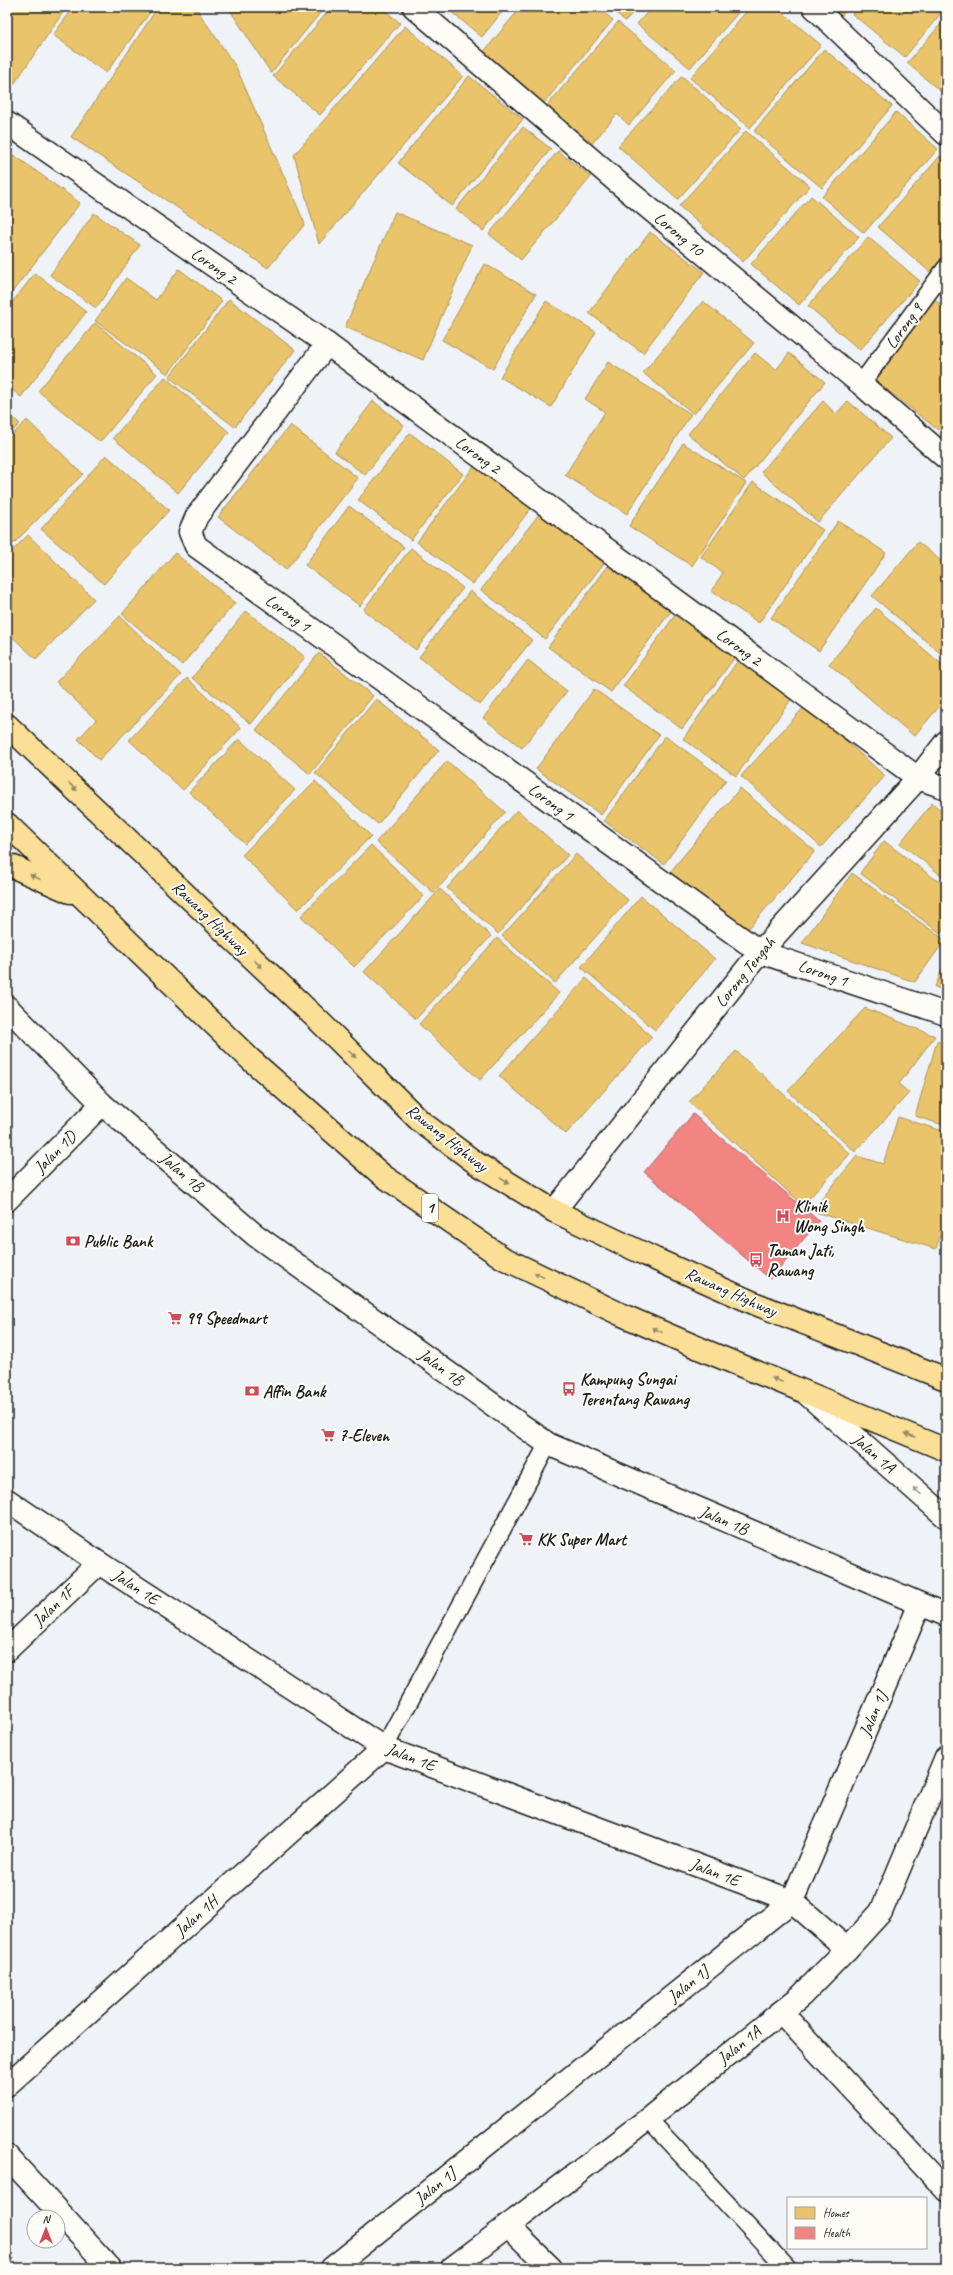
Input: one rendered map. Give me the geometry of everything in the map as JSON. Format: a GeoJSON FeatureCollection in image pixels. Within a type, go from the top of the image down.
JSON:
{"type":"FeatureCollection","features":[{"type":"Feature","properties":{"kind":"main road","name":"Rawang Highway"},"geometry":{"type":"LineString","coordinates":[[7,725],[319,1021],[420,1122],[476,1163],[554,1211],[756,1304],[946,1379]]}},
{"type":"Feature","properties":{"kind":"main road"},"geometry":{"type":"LineString","coordinates":[[7,745],[44,760]]}},
{"type":"Feature","properties":{"kind":"main road","name":"1"},"geometry":{"type":"LineString","coordinates":[[7,824],[250,1059],[382,1175],[496,1253],[620,1314],[946,1450]]}},
{"type":"Feature","properties":{"kind":"main road"},"geometry":{"type":"LineString","coordinates":[[7,864],[84,898]]}},
{"type":"Feature","properties":{"kind":"street","name":"Lorong 10"},"geometry":{"type":"LineString","coordinates":[[414,7],[615,180],[861,384],[946,458]]}},
{"type":"Feature","properties":{"kind":"street"},"geometry":{"type":"LineString","coordinates":[[814,7],[946,134]]}},
{"type":"Feature","properties":{"kind":"street","name":"Lorong 2"},"geometry":{"type":"LineString","coordinates":[[7,123],[327,344],[918,778],[946,788]]}},
{"type":"Feature","properties":{"kind":"street","name":"Lorong 1"},"geometry":{"type":"LineString","coordinates":[[327,344],[197,516],[190,532],[196,546],[760,952],[946,1014]]}},
{"type":"Feature","properties":{"kind":"street","name":"Lorong Tengah"},"geometry":{"type":"LineString","coordinates":[[554,1211],[760,952],[918,778],[946,742]]}},
{"type":"Feature","properties":{"kind":"street","name":"Jalan 1B"},"geometry":{"type":"LineString","coordinates":[[7,1007],[102,1104],[255,1235],[548,1444],[946,1615]]}},
{"type":"Feature","properties":{"kind":"street","name":"Jalan 1D"},"geometry":{"type":"LineString","coordinates":[[7,1200],[102,1104]]}},
{"type":"Feature","properties":{"kind":"street","name":"Jalan 1A"},"geometry":{"type":"LineString","coordinates":[[802,1389],[946,1517]]}},
{"type":"Feature","properties":{"kind":"street","name":"Jalan 1E"},"geometry":{"type":"LineString","coordinates":[[7,1500],[99,1563],[384,1748],[792,1901],[847,1949]]}},
{"type":"Feature","properties":{"kind":"street","name":"Jalan 1F"},"geometry":{"type":"LineString","coordinates":[[7,1650],[99,1563]]}},
{"type":"Feature","properties":{"kind":"street","name":"Jalan 1J"},"geometry":{"type":"LineString","coordinates":[[332,2268],[792,1901],[920,1604]]}},
{"type":"Feature","properties":{"kind":"street","name":"Jalan 1H"},"geometry":{"type":"LineString","coordinates":[[7,2085],[384,1748]]}},
{"type":"Feature","properties":{"kind":"street","name":"Jalan 1A"},"geometry":{"type":"LineString","coordinates":[[452,2268],[648,2119],[801,1996],[847,1949],[881,1912],[946,1757]]}},
{"type":"Feature","properties":{"kind":"street"},"geometry":{"type":"LineString","coordinates":[[781,2012],[946,2190]]}},
{"type":"Feature","properties":{"kind":"street"},"geometry":{"type":"LineString","coordinates":[[7,2156],[110,2268]]}},
{"type":"Feature","properties":{"kind":"street"},"geometry":{"type":"LineString","coordinates":[[508,2226],[551,2268]]}},
{"type":"Feature","properties":{"kind":"lane","name":"Lorong 9"},"geometry":{"type":"LineString","coordinates":[[861,384],[946,268]]}},
{"type":"Feature","properties":{"kind":"lane"},"geometry":{"type":"LineString","coordinates":[[384,1748],[548,1444]]}},
{"type":"Feature","properties":{"kind":"lane"},"geometry":{"type":"LineString","coordinates":[[648,2119],[787,2268]]}},
{"type":"Feature","properties":{"kind":"building: Homes"},"geometry":{"type":"Polygon","coordinates":[[[7,7],[59,7],[64,11],[10,90],[7,87],[7,7]]]}},
{"type":"Feature","properties":{"kind":"building: Homes"},"geometry":{"type":"Polygon","coordinates":[[[74,7],[154,7],[106,73],[53,35],[74,7]]]}},
{"type":"Feature","properties":{"kind":"building: Homes"},"geometry":{"type":"Polygon","coordinates":[[[158,7],[195,7],[236,67],[305,224],[268,268],[71,137],[158,7]]]}},
{"type":"Feature","properties":{"kind":"building: Homes"},"geometry":{"type":"Polygon","coordinates":[[[228,7],[325,7],[271,73],[228,7]]]}},
{"type":"Feature","properties":{"kind":"building: Homes"},"geometry":{"type":"Polygon","coordinates":[[[332,7],[381,7],[400,23],[320,115],[273,76],[332,7]]]}},
{"type":"Feature","properties":{"kind":"building: Homes"},"geometry":{"type":"Polygon","coordinates":[[[445,7],[506,7],[482,37],[445,7]]]}},
{"type":"Feature","properties":{"kind":"building: Homes"},"geometry":{"type":"Polygon","coordinates":[[[521,7],[597,7],[613,20],[543,104],[482,54],[521,7]]]}},
{"type":"Feature","properties":{"kind":"building: Homes"},"geometry":{"type":"Polygon","coordinates":[[[610,7],[638,7],[625,21],[610,7]]]}},
{"type":"Feature","properties":{"kind":"building: Homes"},"geometry":{"type":"Polygon","coordinates":[[[652,7],[743,7],[690,68],[637,24],[652,7]]]}},
{"type":"Feature","properties":{"kind":"building: Homes"},"geometry":{"type":"Polygon","coordinates":[[[750,7],[776,7],[821,45],[750,128],[690,78],[750,7]]]}},
{"type":"Feature","properties":{"kind":"building: Homes"},"geometry":{"type":"Polygon","coordinates":[[[830,7],[849,7],[841,16],[830,7]]]}},
{"type":"Feature","properties":{"kind":"building: Homes"},"geometry":{"type":"Polygon","coordinates":[[[858,7],[946,7],[905,57],[852,14],[858,7]]]}},
{"type":"Feature","properties":{"kind":"building: Homes"},"geometry":{"type":"Polygon","coordinates":[[[946,18],[946,96],[907,63],[946,18]]]}},
{"type":"Feature","properties":{"kind":"building: Homes"},"geometry":{"type":"Polygon","coordinates":[[[618,22],[676,70],[629,125],[617,114],[590,146],[545,108],[618,22]]]}},
{"type":"Feature","properties":{"kind":"building: Homes"},"geometry":{"type":"Polygon","coordinates":[[[405,26],[463,76],[319,244],[294,155],[405,26]]]}},
{"type":"Feature","properties":{"kind":"building: Homes"},"geometry":{"type":"Polygon","coordinates":[[[824,49],[892,106],[822,188],[754,131],[824,49]]]}},
{"type":"Feature","properties":{"kind":"building: Homes"},"geometry":{"type":"Polygon","coordinates":[[[469,76],[523,119],[452,206],[398,163],[469,76]]]}},
{"type":"Feature","properties":{"kind":"building: Homes"},"geometry":{"type":"Polygon","coordinates":[[[682,76],[741,129],[678,199],[618,146],[682,76]]]}},
{"type":"Feature","properties":{"kind":"building: Homes"},"geometry":{"type":"Polygon","coordinates":[[[896,112],[938,149],[864,233],[822,197],[896,112]]]}},
{"type":"Feature","properties":{"kind":"building: Homes"},"geometry":{"type":"Polygon","coordinates":[[[523,127],[551,149],[483,231],[456,209],[523,127]]]}},
{"type":"Feature","properties":{"kind":"building: Homes"},"geometry":{"type":"Polygon","coordinates":[[[746,131],[810,186],[743,262],[679,206],[746,131]]]}},
{"type":"Feature","properties":{"kind":"building: Homes"},"geometry":{"type":"Polygon","coordinates":[[[558,151],[591,177],[521,260],[489,234],[558,151]]]}},
{"type":"Feature","properties":{"kind":"building: Homes"},"geometry":{"type":"Polygon","coordinates":[[[14,155],[80,203],[7,299],[7,165],[14,155]]]}},
{"type":"Feature","properties":{"kind":"building: Homes"},"geometry":{"type":"Polygon","coordinates":[[[940,156],[946,161],[946,256],[931,273],[878,227],[940,156]]]}},
{"type":"Feature","properties":{"kind":"building: Homes"},"geometry":{"type":"Polygon","coordinates":[[[811,196],[859,237],[799,305],[751,264],[811,196]]]}},
{"type":"Feature","properties":{"kind":"building: Homes"},"geometry":{"type":"Polygon","coordinates":[[[395,212],[472,245],[423,360],[345,327],[395,212]]]}},
{"type":"Feature","properties":{"kind":"building: Homes"},"geometry":{"type":"Polygon","coordinates":[[[94,213],[140,245],[96,308],[50,275],[94,213]]]}},
{"type":"Feature","properties":{"kind":"building: Homes"},"geometry":{"type":"Polygon","coordinates":[[[650,232],[704,272],[643,353],[589,313],[650,232]]]}},
{"type":"Feature","properties":{"kind":"building: Homes"},"geometry":{"type":"Polygon","coordinates":[[[868,237],[920,281],[860,350],[808,306],[868,237]]]}},
{"type":"Feature","properties":{"kind":"building: Homes"},"geometry":{"type":"Polygon","coordinates":[[[485,264],[536,294],[493,369],[442,340],[485,264]]]}},
{"type":"Feature","properties":{"kind":"building: Homes"},"geometry":{"type":"Polygon","coordinates":[[[179,269],[222,301],[168,374],[95,321],[126,278],[156,300],[179,269]]]}},
{"type":"Feature","properties":{"kind":"building: Homes"},"geometry":{"type":"Polygon","coordinates":[[[35,273],[86,312],[21,397],[7,386],[7,309],[35,273]]]}},
{"type":"Feature","properties":{"kind":"building: Homes"},"geometry":{"type":"Polygon","coordinates":[[[946,277],[946,299],[935,291],[946,277]]]}},
{"type":"Feature","properties":{"kind":"building: Homes"},"geometry":{"type":"Polygon","coordinates":[[[933,298],[946,309],[946,419],[938,430],[871,377],[933,298]]]}},
{"type":"Feature","properties":{"kind":"building: Homes"},"geometry":{"type":"Polygon","coordinates":[[[229,299],[295,350],[235,427],[169,377],[229,299]]]}},
{"type":"Feature","properties":{"kind":"building: Homes"},"geometry":{"type":"Polygon","coordinates":[[[546,301],[596,332],[551,407],[500,377],[546,301]]]}},
{"type":"Feature","properties":{"kind":"building: Homes"},"geometry":{"type":"Polygon","coordinates":[[[703,301],[754,343],[694,414],[643,373],[703,301]]]}},
{"type":"Feature","properties":{"kind":"building: Homes"},"geometry":{"type":"Polygon","coordinates":[[[95,323],[157,374],[100,442],[38,391],[95,323]]]}},
{"type":"Feature","properties":{"kind":"building: Homes"},"geometry":{"type":"Polygon","coordinates":[[[755,353],[776,370],[789,353],[825,382],[744,480],[688,434],[755,353]]]}},
{"type":"Feature","properties":{"kind":"building: Homes"},"geometry":{"type":"Polygon","coordinates":[[[608,362],[691,414],[627,514],[565,475],[605,412],[585,399],[608,362]]]}},
{"type":"Feature","properties":{"kind":"building: Homes"},"geometry":{"type":"Polygon","coordinates":[[[165,377],[229,432],[178,493],[113,438],[165,377]]]}},
{"type":"Feature","properties":{"kind":"building: Homes"},"geometry":{"type":"Polygon","coordinates":[[[373,401],[404,425],[365,475],[335,452],[373,401]]]}},
{"type":"Feature","properties":{"kind":"building: Homes"},"geometry":{"type":"Polygon","coordinates":[[[823,401],[836,414],[848,401],[891,438],[818,522],[761,472],[823,401]]]}},
{"type":"Feature","properties":{"kind":"building: Homes"},"geometry":{"type":"Polygon","coordinates":[[[7,411],[20,424],[7,436],[7,411]]]}},
{"type":"Feature","properties":{"kind":"building: Homes"},"geometry":{"type":"Polygon","coordinates":[[[27,420],[83,474],[7,550],[7,440],[27,420]]]}},
{"type":"Feature","properties":{"kind":"building: Homes"},"geometry":{"type":"Polygon","coordinates":[[[290,425],[358,478],[286,570],[218,517],[290,425]]]}},
{"type":"Feature","properties":{"kind":"building: Homes"},"geometry":{"type":"Polygon","coordinates":[[[410,433],[463,474],[411,540],[358,500],[410,433]]]}},
{"type":"Feature","properties":{"kind":"building: Homes"},"geometry":{"type":"Polygon","coordinates":[[[683,443],[746,483],[692,566],[629,526],[683,443]]]}},
{"type":"Feature","properties":{"kind":"building: Homes"},"geometry":{"type":"Polygon","coordinates":[[[106,455],[169,510],[104,584],[41,529],[106,455]]]}},
{"type":"Feature","properties":{"kind":"building: Homes"},"geometry":{"type":"Polygon","coordinates":[[[475,465],[531,508],[473,584],[417,542],[475,465]]]}},
{"type":"Feature","properties":{"kind":"building: Homes"},"geometry":{"type":"Polygon","coordinates":[[[753,482],[823,530],[759,623],[711,591],[723,573],[701,557],[753,482]]]}},
{"type":"Feature","properties":{"kind":"building: Homes"},"geometry":{"type":"Polygon","coordinates":[[[349,506],[404,547],[360,606],[305,565],[349,506]]]}},
{"type":"Feature","properties":{"kind":"building: Homes"},"geometry":{"type":"Polygon","coordinates":[[[539,514],[604,563],[545,639],[481,590],[539,514]]]}},
{"type":"Feature","properties":{"kind":"building: Homes"},"geometry":{"type":"Polygon","coordinates":[[[838,521],[886,553],[819,651],[771,618],[838,521]]]}},
{"type":"Feature","properties":{"kind":"building: Homes"},"geometry":{"type":"Polygon","coordinates":[[[28,535],[94,599],[36,659],[7,632],[7,556],[28,535]]]}},
{"type":"Feature","properties":{"kind":"building: Homes"},"geometry":{"type":"Polygon","coordinates":[[[918,542],[946,565],[946,658],[872,596],[918,542]]]}},
{"type":"Feature","properties":{"kind":"building: Homes"},"geometry":{"type":"Polygon","coordinates":[[[411,548],[463,588],[416,650],[363,610],[411,548]]]}},
{"type":"Feature","properties":{"kind":"building: Homes"},"geometry":{"type":"Polygon","coordinates":[[[175,553],[235,603],[182,665],[122,614],[175,553]]]}},
{"type":"Feature","properties":{"kind":"building: Homes"},"geometry":{"type":"Polygon","coordinates":[[[608,566],[671,611],[611,692],[548,647],[608,566]]]}},
{"type":"Feature","properties":{"kind":"building: Homes"},"geometry":{"type":"Polygon","coordinates":[[[470,591],[532,640],[480,705],[419,657],[470,591]]]}},
{"type":"Feature","properties":{"kind":"building: Homes"},"geometry":{"type":"Polygon","coordinates":[[[876,608],[946,668],[946,699],[914,736],[829,664],[876,608]]]}},
{"type":"Feature","properties":{"kind":"building: Homes"},"geometry":{"type":"Polygon","coordinates":[[[246,611],[305,657],[251,724],[192,678],[246,611]]]}},
{"type":"Feature","properties":{"kind":"building: Homes"},"geometry":{"type":"Polygon","coordinates":[[[676,614],[735,657],[682,729],[623,686],[676,614]]]}},
{"type":"Feature","properties":{"kind":"building: Homes"},"geometry":{"type":"Polygon","coordinates":[[[120,616],[181,675],[99,760],[78,739],[96,720],[56,682],[120,616]]]}},
{"type":"Feature","properties":{"kind":"building: Homes"},"geometry":{"type":"Polygon","coordinates":[[[319,653],[373,696],[310,774],[256,730],[319,653]]]}},
{"type":"Feature","properties":{"kind":"building: Homes"},"geometry":{"type":"Polygon","coordinates":[[[739,659],[793,697],[736,776],[683,739],[739,659]]]}},
{"type":"Feature","properties":{"kind":"building: Homes"},"geometry":{"type":"Polygon","coordinates":[[[528,660],[567,691],[522,748],[483,718],[528,660]]]}},
{"type":"Feature","properties":{"kind":"building: Homes"},"geometry":{"type":"Polygon","coordinates":[[[187,678],[241,728],[183,790],[129,740],[187,678]]]}},
{"type":"Feature","properties":{"kind":"building: Homes"},"geometry":{"type":"Polygon","coordinates":[[[594,689],[659,735],[601,815],[536,769],[594,689]]]}},
{"type":"Feature","properties":{"kind":"building: Homes"},"geometry":{"type":"Polygon","coordinates":[[[376,699],[439,750],[378,824],[315,773],[376,699]]]}},
{"type":"Feature","properties":{"kind":"building: Homes"},"geometry":{"type":"Polygon","coordinates":[[[806,705],[885,776],[821,847],[741,776],[806,705]]]}},
{"type":"Feature","properties":{"kind":"building: Homes"},"geometry":{"type":"Polygon","coordinates":[[[665,736],[726,780],[664,864],[604,821],[665,736]]]}},
{"type":"Feature","properties":{"kind":"building: Homes"},"geometry":{"type":"Polygon","coordinates":[[[239,739],[295,790],[245,844],[189,792],[239,739]]]}},
{"type":"Feature","properties":{"kind":"building: Homes"},"geometry":{"type":"Polygon","coordinates":[[[447,761],[505,812],[434,893],[376,842],[447,761]]]}},
{"type":"Feature","properties":{"kind":"building: Homes"},"geometry":{"type":"Polygon","coordinates":[[[315,781],[371,836],[298,910],[242,855],[315,781]]]}},
{"type":"Feature","properties":{"kind":"building: Homes"},"geometry":{"type":"Polygon","coordinates":[[[740,788],[815,851],[744,934],[670,872],[740,788]]]}},
{"type":"Feature","properties":{"kind":"building: Homes"},"geometry":{"type":"Polygon","coordinates":[[[932,803],[946,814],[946,879],[900,843],[932,803]]]}},
{"type":"Feature","properties":{"kind":"building: Homes"},"geometry":{"type":"Polygon","coordinates":[[[517,810],[568,855],[498,934],[447,888],[517,810]]]}},
{"type":"Feature","properties":{"kind":"building: Homes"},"geometry":{"type":"Polygon","coordinates":[[[884,841],[946,887],[946,925],[940,933],[860,873],[884,841]]]}},
{"type":"Feature","properties":{"kind":"building: Homes"},"geometry":{"type":"Polygon","coordinates":[[[371,845],[424,896],[354,967],[301,916],[371,845]]]}},
{"type":"Feature","properties":{"kind":"building: Homes"},"geometry":{"type":"Polygon","coordinates":[[[576,854],[628,900],[555,983],[502,936],[576,854]]]}},
{"type":"Feature","properties":{"kind":"building: Homes"},"geometry":{"type":"Polygon","coordinates":[[[852,873],[945,940],[915,982],[802,943],[852,873]]]}},
{"type":"Feature","properties":{"kind":"building: Homes"},"geometry":{"type":"Polygon","coordinates":[[[440,889],[491,936],[416,1019],[364,972],[440,889]]]}},
{"type":"Feature","properties":{"kind":"building: Homes"},"geometry":{"type":"Polygon","coordinates":[[[641,896],[715,959],[655,1030],[581,967],[641,896]]]}},
{"type":"Feature","properties":{"kind":"building: Homes"},"geometry":{"type":"Polygon","coordinates":[[[497,938],[559,993],[480,1080],[419,1024],[497,938]]]}},
{"type":"Feature","properties":{"kind":"building: Homes"},"geometry":{"type":"Polygon","coordinates":[[[946,960],[946,991],[935,987],[946,960]]]}},
{"type":"Feature","properties":{"kind":"building: Homes"},"geometry":{"type":"Polygon","coordinates":[[[586,978],[652,1037],[566,1134],[499,1076],[586,978]]]}},
{"type":"Feature","properties":{"kind":"building: Homes"},"geometry":{"type":"Polygon","coordinates":[[[865,1008],[935,1036],[899,1084],[909,1093],[855,1152],[788,1091],[865,1008]]]}},
{"type":"Feature","properties":{"kind":"building: Homes"},"geometry":{"type":"Polygon","coordinates":[[[937,1041],[946,1044],[946,1126],[915,1116],[937,1041]]]}},
{"type":"Feature","properties":{"kind":"building: Homes"},"geometry":{"type":"Polygon","coordinates":[[[736,1051],[850,1154],[803,1205],[689,1102],[736,1051]]]}},
{"type":"Feature","properties":{"kind":"building: Homes"},"geometry":{"type":"Polygon","coordinates":[[[898,1117],[946,1132],[946,1216],[936,1249],[812,1211],[857,1156],[883,1164],[898,1117]]]}},
{"type":"Feature","properties":{"kind":"building: Health"},"geometry":{"type":"Polygon","coordinates":[[[693,1114],[819,1221],[770,1279],[644,1172],[693,1114]]]}},
{"type":"Feature","properties":{"kind":"place","name":"Klinik Wong Singh"},"geometry":{"type":"Point","coordinates":[783,1216]}},
{"type":"Feature","properties":{"kind":"place","name":"Public Bank"},"geometry":{"type":"Point","coordinates":[73,1241]}},
{"type":"Feature","properties":{"kind":"place","name":"Taman Jati, Rawang"},"geometry":{"type":"Point","coordinates":[756,1260]}},
{"type":"Feature","properties":{"kind":"place","name":"99 Speedmart"},"geometry":{"type":"Point","coordinates":[175,1318]}},
{"type":"Feature","properties":{"kind":"place","name":"Kampung Sungai Terentang Rawang"},"geometry":{"type":"Point","coordinates":[569,1389]}},
{"type":"Feature","properties":{"kind":"place","name":"Affin Bank"},"geometry":{"type":"Point","coordinates":[252,1391]}},
{"type":"Feature","properties":{"kind":"place","name":"7-Eleven"},"geometry":{"type":"Point","coordinates":[328,1435]}},
{"type":"Feature","properties":{"kind":"place","name":"KK Super Mart"},"geometry":{"type":"Point","coordinates":[526,1539]}}]}
